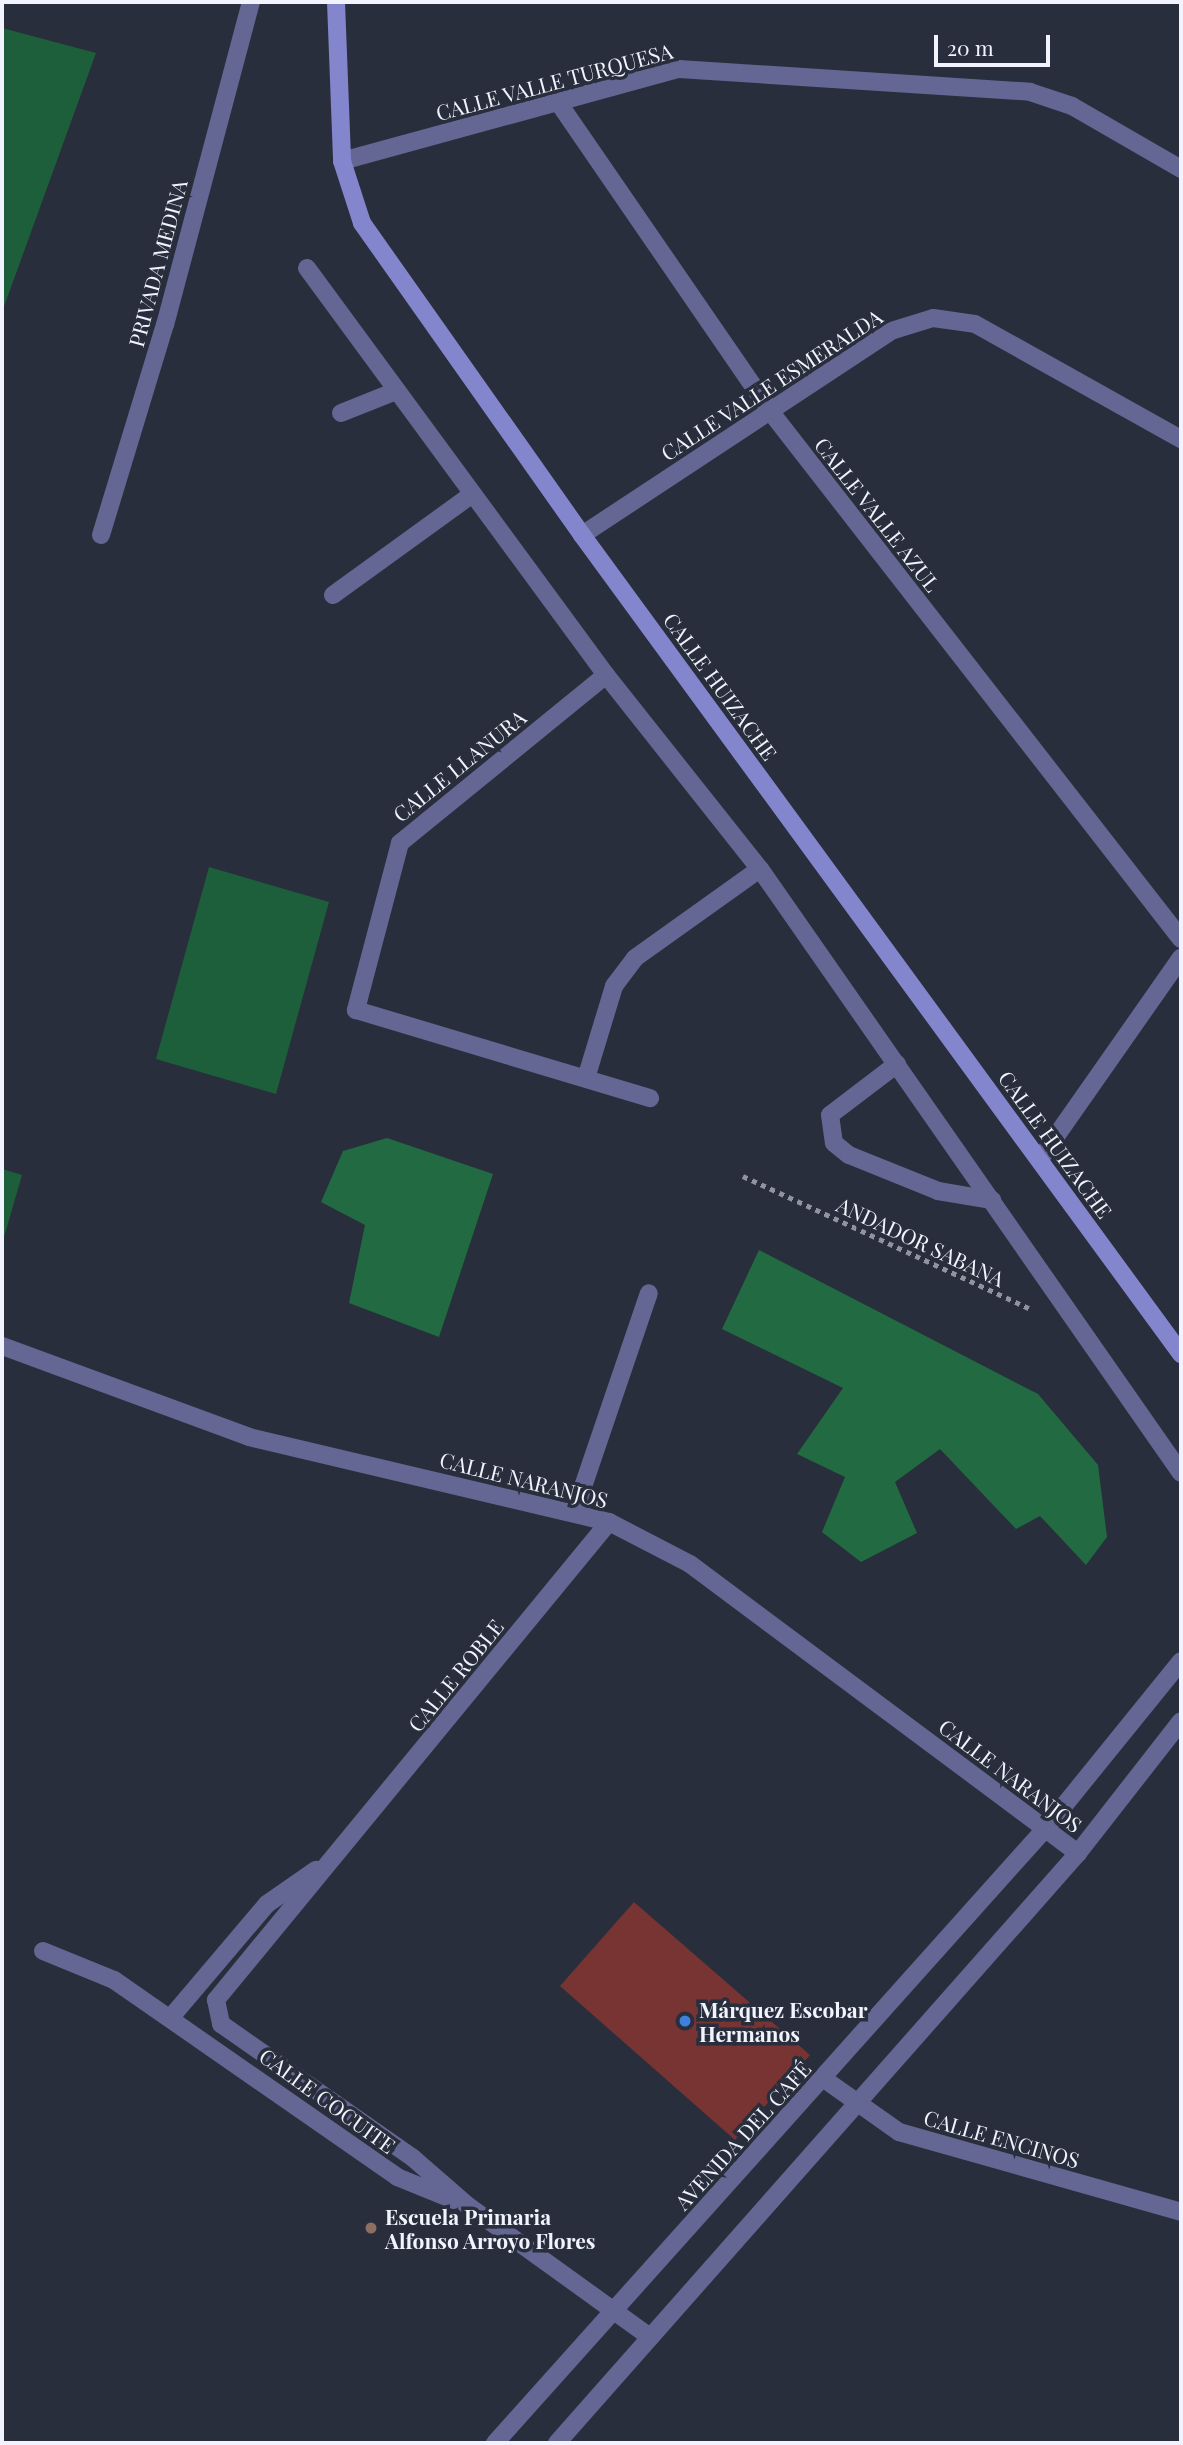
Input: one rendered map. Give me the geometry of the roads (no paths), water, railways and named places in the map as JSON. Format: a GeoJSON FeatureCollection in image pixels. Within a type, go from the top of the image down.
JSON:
{"type":"FeatureCollection","features":[{"type":"Feature","properties":{"kind":"main road","name":"CALLE HUIZACHE"},"geometry":{"type":"LineString","coordinates":[[336,2],[342,161],[362,223],[582,535],[1181,1354]]}},
{"type":"Feature","properties":{"kind":"street","name":"PRIVADA MEDINA"},"geometry":{"type":"LineString","coordinates":[[102,535],[165,325],[251,2]]}},
{"type":"Feature","properties":{"kind":"street","name":"CALLE VALLE TURQUESA"},"geometry":{"type":"LineString","coordinates":[[342,161],[679,69],[1030,92],[1072,106],[1181,169]]}},
{"type":"Feature","properties":{"kind":"street","name":"CALLE VALLE AZUL"},"geometry":{"type":"LineString","coordinates":[[558,102],[770,411],[1181,939]]}},
{"type":"Feature","properties":{"kind":"street"},"geometry":{"type":"LineString","coordinates":[[307,268],[471,495],[606,675],[760,869],[1181,1473]]}},
{"type":"Feature","properties":{"kind":"street","name":"CALLE VALLE ESMERALDA"},"geometry":{"type":"LineString","coordinates":[[582,535],[891,331],[911,322],[954,319],[975,324],[1181,439]]}},
{"type":"Feature","properties":{"kind":"street"},"geometry":{"type":"LineString","coordinates":[[341,413],[396,391]]}},
{"type":"Feature","properties":{"kind":"street"},"geometry":{"type":"LineString","coordinates":[[333,595],[471,495]]}},
{"type":"Feature","properties":{"kind":"street","name":"CALLE LLANURA"},"geometry":{"type":"LineString","coordinates":[[587,1075],[356,1010],[400,842],[606,675]]}},
{"type":"Feature","properties":{"kind":"street"},"geometry":{"type":"LineString","coordinates":[[650,1098],[587,1075],[614,986],[635,958],[760,869]]}},
{"type":"Feature","properties":{"kind":"street"},"geometry":{"type":"LineString","coordinates":[[1040,1160],[1181,958]]}},
{"type":"Feature","properties":{"kind":"street"},"geometry":{"type":"LineString","coordinates":[[897,1064],[830,1115],[834,1143],[849,1155],[938,1191],[992,1200]]}},
{"type":"Feature","properties":{"kind":"street"},"geometry":{"type":"LineString","coordinates":[[574,1513],[649,1293]]}},
{"type":"Feature","properties":{"kind":"street","name":"CALLE NARANJOS"},"geometry":{"type":"LineString","coordinates":[[2,1346],[249,1437],[609,1522],[690,1564],[1078,1853]]}},
{"type":"Feature","properties":{"kind":"street","name":"CALLE ROBLE"},"geometry":{"type":"LineString","coordinates":[[221,2024],[216,2000],[609,1522]]}},
{"type":"Feature","properties":{"kind":"street","name":"AVENIDA DEL CAFÉ"},"geometry":{"type":"LineString","coordinates":[[495,2443],[824,2079],[1045,1829],[1181,1661]]}},
{"type":"Feature","properties":{"kind":"street"},"geometry":{"type":"LineString","coordinates":[[557,2443],[1078,1853],[1181,1721]]}},
{"type":"Feature","properties":{"kind":"street","name":"CALLE ROBLE"},"geometry":{"type":"LineString","coordinates":[[172,2016],[267,1904],[336,1857]]}},
{"type":"Feature","properties":{"kind":"street","name":"CALLE COCUITE"},"geometry":{"type":"LineString","coordinates":[[43,1951],[114,1980],[172,2016],[397,2177],[467,2205]]}},
{"type":"Feature","properties":{"kind":"street","name":"CALLE COCUITE"},"geometry":{"type":"LineString","coordinates":[[221,2024],[413,2158],[467,2205],[650,2337]]}},
{"type":"Feature","properties":{"kind":"street","name":"CALLE ENCINOS"},"geometry":{"type":"LineString","coordinates":[[824,2079],[857,2106],[899,2132],[1181,2212]]}},
{"type":"Feature","properties":{"kind":"place","name":"Márquez Escobar Hermanos"},"geometry":{"type":"Point","coordinates":[685,2021]}},
{"type":"Feature","properties":{"kind":"place","name":"Escuela Primaria Alfonso Arroyo Flores"},"geometry":{"type":"Point","coordinates":[371,2228]}}]}
